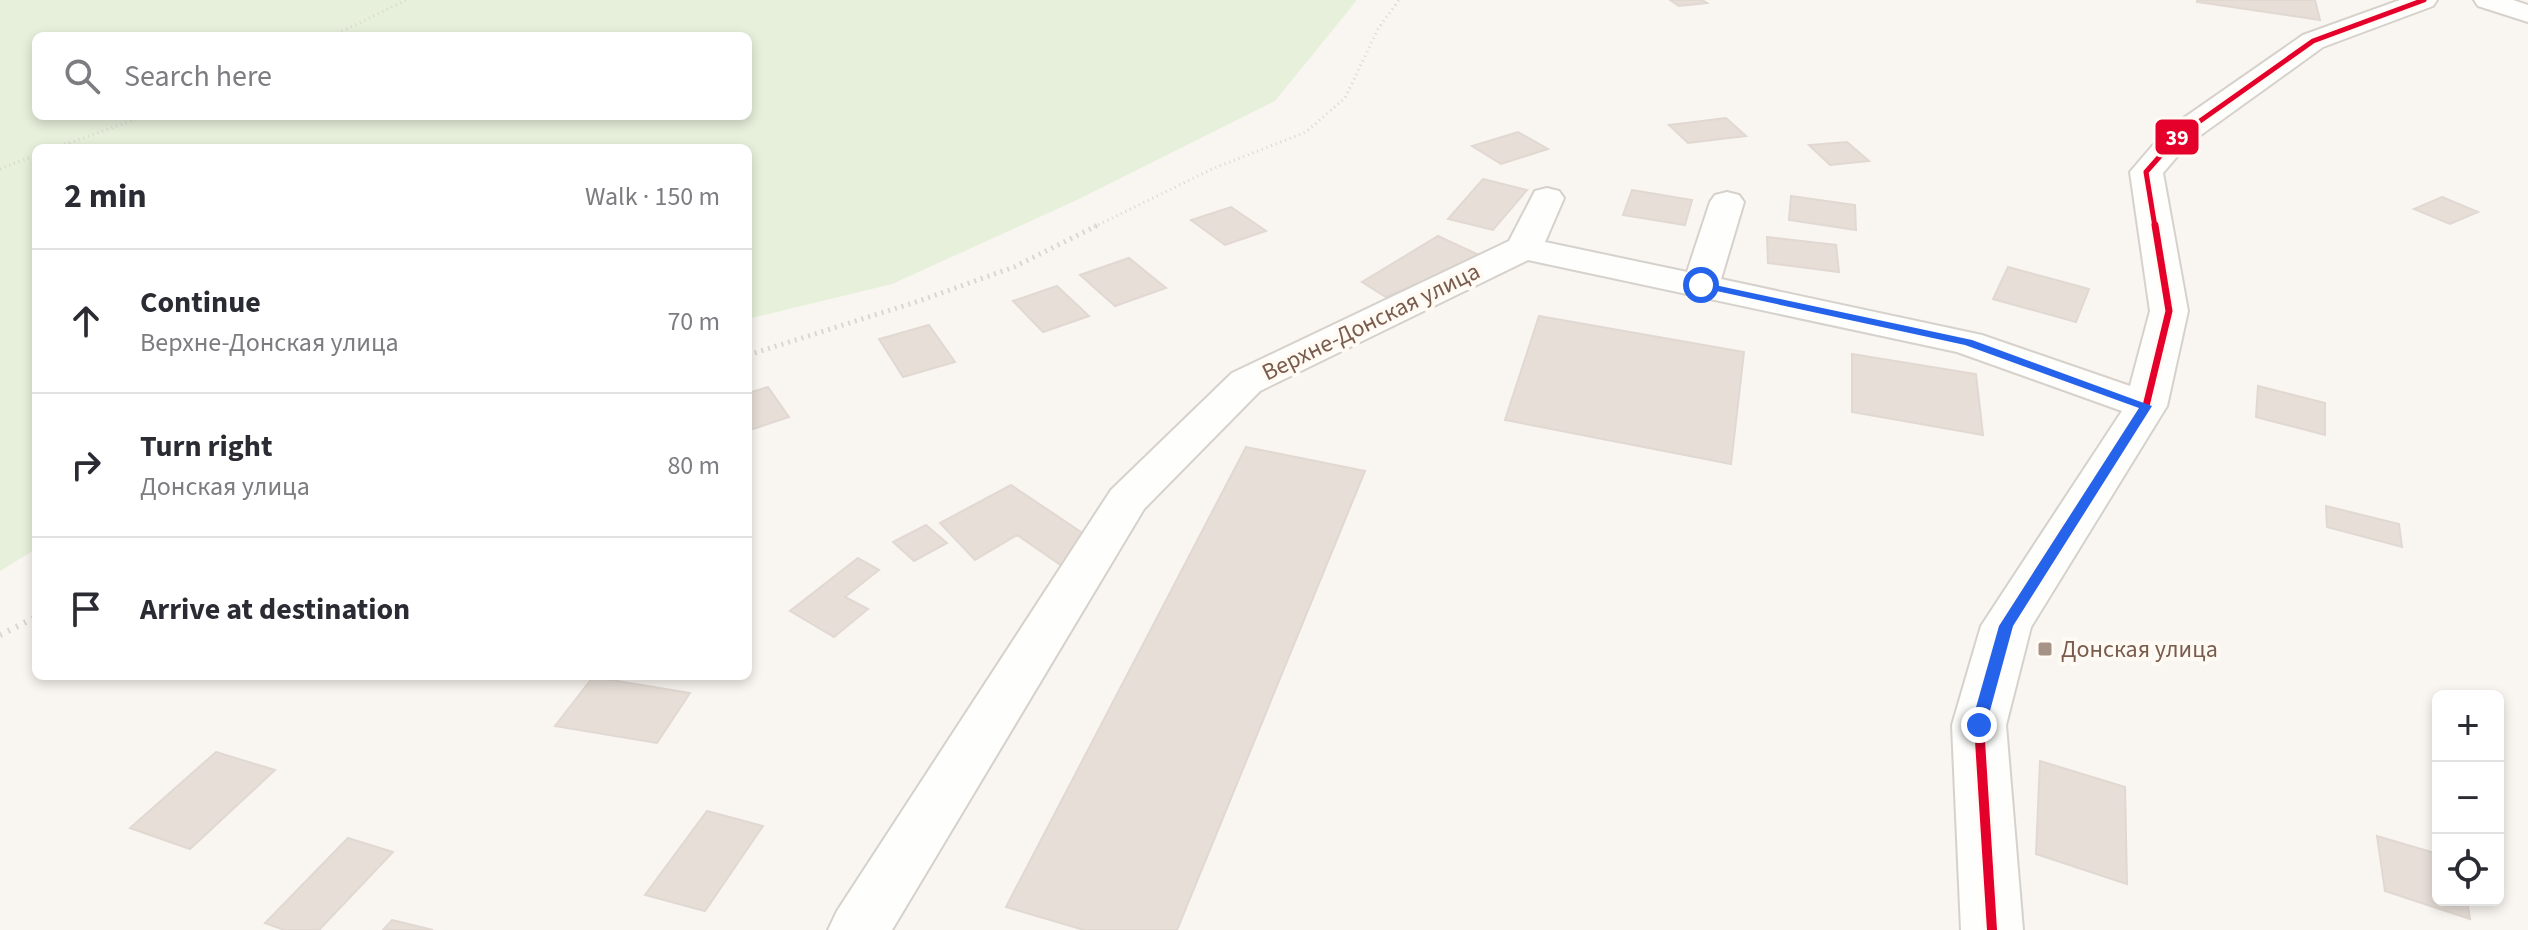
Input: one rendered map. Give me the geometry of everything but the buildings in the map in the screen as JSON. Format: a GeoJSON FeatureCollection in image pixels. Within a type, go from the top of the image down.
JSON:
{"type":"FeatureCollection","features":[{"type":"Feature","properties":{"kind":"street"},"geometry":{"type":"LineString","coordinates":[[1992,930],[1979,725],[2006,626],[2146,406],[2169,311],[2146,172],[2176,138],[2313,41],[2424,0]]}},
{"type":"Feature","properties":{"kind":"street"},"geometry":{"type":"LineString","coordinates":[[2487,0],[2528,14]]}},
{"type":"Feature","properties":{"kind":"street"},"geometry":{"type":"LineString","coordinates":[[1547,198],[1524,248],[1968,343],[2146,406]]}},
{"type":"Feature","properties":{"kind":"street"},"geometry":{"type":"LineString","coordinates":[[1701,285],[1727,202]]}},
{"type":"Feature","properties":{"kind":"street","name":"Верхне-Донская улица"},"geometry":{"type":"LineString","coordinates":[[859,930],[1127,500],[1246,382],[1524,248]]}},
{"type":"Feature","properties":{"kind":"path"},"geometry":{"type":"LineString","coordinates":[[341,32],[406,0]]}},
{"type":"Feature","properties":{"kind":"path"},"geometry":{"type":"LineString","coordinates":[[752,354],[919,301],[1014,267],[1212,169],[1306,132],[1345,98],[1378,29],[1399,0]]}},
{"type":"Feature","properties":{"kind":"path"},"geometry":{"type":"LineString","coordinates":[[66,144],[134,120]]}},
{"type":"Feature","properties":{"kind":"path"},"geometry":{"type":"LineString","coordinates":[[0,169],[32,157]]}},
{"type":"Feature","properties":{"kind":"path"},"geometry":{"type":"LineString","coordinates":[[0,635],[32,619]]}},
{"type":"Feature","properties":{"kind":"green space"},"geometry":{"type":"Polygon","coordinates":[[[0,0],[1357,0],[1275,101],[1077,200],[892,284],[752,318],[752,144],[32,144],[32,551],[0,571],[0,0]]]}},
{"type":"Feature","properties":{"kind":"transit line","name":"39"},"geometry":{"type":"LineString","coordinates":[[1992,930],[1979,725],[2006,626],[2146,406],[2169,311],[2146,172],[2176,138],[2313,41],[2424,0]]}},
{"type":"Feature","properties":{"kind":"place","name":"Донская улица"},"geometry":{"type":"Point","coordinates":[2045,649]}},
{"type":"Feature","properties":{"kind":"route"},"geometry":{"type":"LineString","coordinates":[[1701,285],[1968,343],[2146,406],[2006,626],[1979,725]]}}]}
